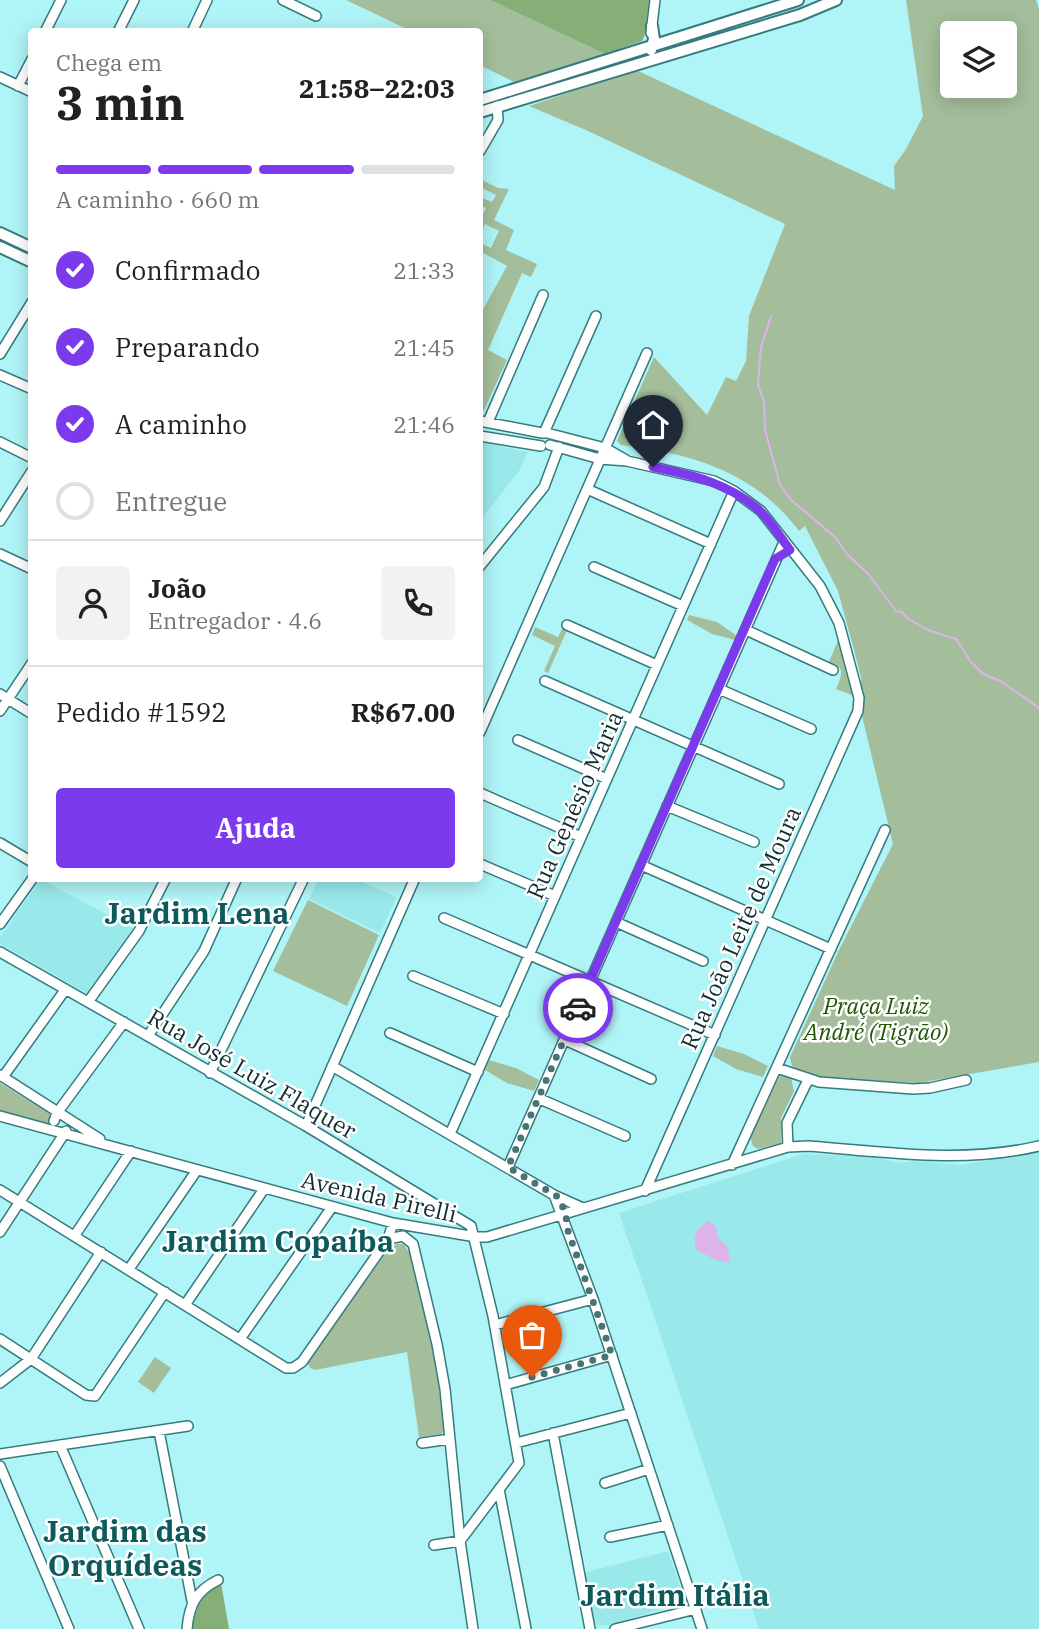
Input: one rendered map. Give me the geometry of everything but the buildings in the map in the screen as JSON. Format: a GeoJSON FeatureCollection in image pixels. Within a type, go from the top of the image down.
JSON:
{"type":"FeatureCollection","features":[{"type":"Feature","properties":{"kind":"main road"},"geometry":{"type":"LineString","coordinates":[[483,98],[798,0]]}},
{"type":"Feature","properties":{"kind":"main road"},"geometry":{"type":"LineString","coordinates":[[483,111],[808,12],[836,0]]}},
{"type":"Feature","properties":{"kind":"main road"},"geometry":{"type":"LineString","coordinates":[[642,64],[650,46],[652,26]]}},
{"type":"Feature","properties":{"kind":"main road"},"geometry":{"type":"LineString","coordinates":[[483,100],[497,107]]}},
{"type":"Feature","properties":{"kind":"main road"},"geometry":{"type":"LineString","coordinates":[[0,233],[28,246]]}},
{"type":"Feature","properties":{"kind":"main road"},"geometry":{"type":"LineString","coordinates":[[0,247],[28,259]]}},
{"type":"Feature","properties":{"kind":"street"},"geometry":{"type":"LineString","coordinates":[[47,28],[61,0]]}},
{"type":"Feature","properties":{"kind":"street"},"geometry":{"type":"LineString","coordinates":[[120,28],[134,0]]}},
{"type":"Feature","properties":{"kind":"street"},"geometry":{"type":"LineString","coordinates":[[196,28],[207,0]]}},
{"type":"Feature","properties":{"kind":"street"},"geometry":{"type":"LineString","coordinates":[[283,0],[316,16]]}},
{"type":"Feature","properties":{"kind":"street"},"geometry":{"type":"LineString","coordinates":[[655,0],[652,26],[657,36],[670,40]]}},
{"type":"Feature","properties":{"kind":"street"},"geometry":{"type":"LineString","coordinates":[[18,86],[28,67]]}},
{"type":"Feature","properties":{"kind":"street"},"geometry":{"type":"LineString","coordinates":[[0,77],[28,90]]}},
{"type":"Feature","properties":{"kind":"street"},"geometry":{"type":"LineString","coordinates":[[483,145],[508,103]]}},
{"type":"Feature","properties":{"kind":"street"},"geometry":{"type":"LineString","coordinates":[[497,107],[498,120]]}},
{"type":"Feature","properties":{"kind":"street"},"geometry":{"type":"LineString","coordinates":[[543,295],[484,421],[605,448],[627,461]]}},
{"type":"Feature","properties":{"kind":"street"},"geometry":{"type":"LineString","coordinates":[[0,354],[28,308]]}},
{"type":"Feature","properties":{"kind":"street"},"geometry":{"type":"LineString","coordinates":[[544,433],[596,316]]}},
{"type":"Feature","properties":{"kind":"street"},"geometry":{"type":"LineString","coordinates":[[0,332],[10,337]]}},
{"type":"Feature","properties":{"kind":"street"},"geometry":{"type":"LineString","coordinates":[[483,725],[647,353]]}},
{"type":"Feature","properties":{"kind":"street"},"geometry":{"type":"LineString","coordinates":[[0,375],[28,388]]}},
{"type":"Feature","properties":{"kind":"street"},"geometry":{"type":"LineString","coordinates":[[483,562],[544,487],[552,466],[549,446],[551,438],[544,433]]}},
{"type":"Feature","properties":{"kind":"street"},"geometry":{"type":"LineString","coordinates":[[483,436],[549,446],[600,459],[627,461],[713,481],[734,491],[761,512],[787,546],[775,559],[508,1167]]}},
{"type":"Feature","properties":{"kind":"street"},"geometry":{"type":"LineString","coordinates":[[0,442],[28,456]]}},
{"type":"Feature","properties":{"kind":"street"},"geometry":{"type":"LineString","coordinates":[[0,521],[28,477]]}},
{"type":"Feature","properties":{"kind":"street"},"geometry":{"type":"LineString","coordinates":[[587,489],[711,544]]}},
{"type":"Feature","properties":{"kind":"street","name":"Rua Genésio Maria"},"geometry":{"type":"LineString","coordinates":[[450,1134],[734,491]]}},
{"type":"Feature","properties":{"kind":"street","name":"Rua João Leite de Moura"},"geometry":{"type":"LineString","coordinates":[[645,1191],[858,711],[859,698],[839,623],[820,586],[787,546]]}},
{"type":"Feature","properties":{"kind":"street"},"geometry":{"type":"LineString","coordinates":[[0,554],[28,567]]}},
{"type":"Feature","properties":{"kind":"street"},"geometry":{"type":"LineString","coordinates":[[594,567],[683,606]]}},
{"type":"Feature","properties":{"kind":"street"},"geometry":{"type":"LineString","coordinates":[[567,625],[657,665]]}},
{"type":"Feature","properties":{"kind":"street"},"geometry":{"type":"LineString","coordinates":[[746,630],[832,670]]}},
{"type":"Feature","properties":{"kind":"street"},"geometry":{"type":"LineString","coordinates":[[0,712],[4,697],[28,668]]}},
{"type":"Feature","properties":{"kind":"street"},"geometry":{"type":"LineString","coordinates":[[545,681],[779,784]]}},
{"type":"Feature","properties":{"kind":"street"},"geometry":{"type":"LineString","coordinates":[[719,689],[811,729]]}},
{"type":"Feature","properties":{"kind":"street"},"geometry":{"type":"LineString","coordinates":[[4,697],[28,712]]}},
{"type":"Feature","properties":{"kind":"street"},"geometry":{"type":"LineString","coordinates":[[518,740],[607,779]]}},
{"type":"Feature","properties":{"kind":"street"},"geometry":{"type":"LineString","coordinates":[[483,794],[581,837]]}},
{"type":"Feature","properties":{"kind":"street"},"geometry":{"type":"LineString","coordinates":[[667,806],[754,842]]}},
{"type":"Feature","properties":{"kind":"street"},"geometry":{"type":"LineString","coordinates":[[732,1165],[885,830]]}},
{"type":"Feature","properties":{"kind":"street"},"geometry":{"type":"LineString","coordinates":[[0,843],[28,860]]}},
{"type":"Feature","properties":{"kind":"street"},"geometry":{"type":"LineString","coordinates":[[483,864],[555,896]]}},
{"type":"Feature","properties":{"kind":"street"},"geometry":{"type":"LineString","coordinates":[[641,865],[831,949]]}},
{"type":"Feature","properties":{"kind":"street"},"geometry":{"type":"LineString","coordinates":[[0,924],[30,882]]}},
{"type":"Feature","properties":{"kind":"street"},"geometry":{"type":"LineString","coordinates":[[88,1002],[139,931],[164,882]]}},
{"type":"Feature","properties":{"kind":"street"},"geometry":{"type":"LineString","coordinates":[[148,1036],[204,951],[235,882]]}},
{"type":"Feature","properties":{"kind":"street"},"geometry":{"type":"LineString","coordinates":[[211,1073],[302,882]]}},
{"type":"Feature","properties":{"kind":"street"},"geometry":{"type":"LineString","coordinates":[[306,1126],[413,882]]}},
{"type":"Feature","properties":{"kind":"street"},"geometry":{"type":"LineString","coordinates":[[444,918],[715,1035]]}},
{"type":"Feature","properties":{"kind":"street"},"geometry":{"type":"LineString","coordinates":[[616,922],[703,961]]}},
{"type":"Feature","properties":{"kind":"street","name":"Rua José Luiz Flaquer"},"geometry":{"type":"LineString","coordinates":[[0,952],[306,1126],[466,1222],[471,1226],[475,1237]]}},
{"type":"Feature","properties":{"kind":"street"},"geometry":{"type":"LineString","coordinates":[[413,976],[504,1014]]}},
{"type":"Feature","properties":{"kind":"street"},"geometry":{"type":"LineString","coordinates":[[65,990],[1,1076],[59,1125],[110,1146]]}},
{"type":"Feature","properties":{"kind":"street"},"geometry":{"type":"LineString","coordinates":[[0,1232],[53,1147],[59,1125],[124,1022]]}},
{"type":"Feature","properties":{"kind":"street"},"geometry":{"type":"LineString","coordinates":[[390,1032],[478,1072]]}},
{"type":"Feature","properties":{"kind":"street"},"geometry":{"type":"LineString","coordinates":[[565,1040],[651,1079]]}},
{"type":"Feature","properties":{"kind":"street"},"geometry":{"type":"LineString","coordinates":[[332,1066],[556,1196],[586,1209]]}},
{"type":"Feature","properties":{"kind":"street"},"geometry":{"type":"LineString","coordinates":[[777,1068],[808,1080],[913,1089],[966,1080]]}},
{"type":"Feature","properties":{"kind":"street"},"geometry":{"type":"LineString","coordinates":[[788,1147],[787,1123],[808,1080]]}},
{"type":"Feature","properties":{"kind":"street"},"geometry":{"type":"LineString","coordinates":[[540,1099],[625,1136]]}},
{"type":"Feature","properties":{"kind":"street","name":"Avenida Pirelli"},"geometry":{"type":"LineString","coordinates":[[0,1116],[59,1125],[110,1146],[393,1223],[475,1237],[487,1237],[586,1209],[788,1147],[946,1157],[983,1156],[1039,1146]]}},
{"type":"Feature","properties":{"kind":"street"},"geometry":{"type":"LineString","coordinates":[[75,1235],[131,1151]]}},
{"type":"Feature","properties":{"kind":"street"},"geometry":{"type":"LineString","coordinates":[[660,1161],[660,1177],[674,1182]]}},
{"type":"Feature","properties":{"kind":"street"},"geometry":{"type":"LineString","coordinates":[[129,1269],[197,1170]]}},
{"type":"Feature","properties":{"kind":"street"},"geometry":{"type":"LineString","coordinates":[[185,1305],[264,1189]]}},
{"type":"Feature","properties":{"kind":"street"},"geometry":{"type":"LineString","coordinates":[[0,1190],[286,1368],[293,1368],[302,1362],[388,1239],[393,1223]]}},
{"type":"Feature","properties":{"kind":"street"},"geometry":{"type":"LineString","coordinates":[[556,1196],[612,1355],[702,1629]]}},
{"type":"Feature","properties":{"kind":"street"},"geometry":{"type":"LineString","coordinates":[[240,1339],[332,1206]]}},
{"type":"Feature","properties":{"kind":"street"},"geometry":{"type":"LineString","coordinates":[[416,1228],[413,1244],[445,1389],[460,1541],[473,1629]]}},
{"type":"Feature","properties":{"kind":"street"},"geometry":{"type":"LineString","coordinates":[[388,1239],[403,1236],[413,1244]]}},
{"type":"Feature","properties":{"kind":"street"},"geometry":{"type":"LineString","coordinates":[[434,1545],[460,1541],[519,1463],[495,1325],[475,1237]]}},
{"type":"Feature","properties":{"kind":"street"},"geometry":{"type":"LineString","coordinates":[[0,1383],[32,1359],[101,1252]]}},
{"type":"Feature","properties":{"kind":"street"},"geometry":{"type":"LineString","coordinates":[[0,1339],[86,1395],[95,1396],[165,1292]]}},
{"type":"Feature","properties":{"kind":"street"},"geometry":{"type":"LineString","coordinates":[[495,1325],[593,1300]]}},
{"type":"Feature","properties":{"kind":"street"},"geometry":{"type":"LineString","coordinates":[[505,1385],[612,1355]]}},
{"type":"Feature","properties":{"kind":"street"},"geometry":{"type":"LineString","coordinates":[[516,1443],[631,1413]]}},
{"type":"Feature","properties":{"kind":"street"},"geometry":{"type":"LineString","coordinates":[[0,1454],[188,1426]]}},
{"type":"Feature","properties":{"kind":"street"},"geometry":{"type":"LineString","coordinates":[[159,1431],[192,1601],[187,1629]]}},
{"type":"Feature","properties":{"kind":"street"},"geometry":{"type":"LineString","coordinates":[[552,1433],[590,1629]]}},
{"type":"Feature","properties":{"kind":"street"},"geometry":{"type":"LineString","coordinates":[[422,1443],[450,1439]]}},
{"type":"Feature","properties":{"kind":"street"},"geometry":{"type":"LineString","coordinates":[[60,1446],[139,1629]]}},
{"type":"Feature","properties":{"kind":"street"},"geometry":{"type":"LineString","coordinates":[[0,1466],[69,1629]]}},
{"type":"Feature","properties":{"kind":"street"},"geometry":{"type":"LineString","coordinates":[[606,1483],[649,1469]]}},
{"type":"Feature","properties":{"kind":"street"},"geometry":{"type":"LineString","coordinates":[[499,1489],[526,1629]]}},
{"type":"Feature","properties":{"kind":"street"},"geometry":{"type":"LineString","coordinates":[[610,1537],[668,1525]]}},
{"type":"Feature","properties":{"kind":"street"},"geometry":{"type":"LineString","coordinates":[[188,1580],[199,1585],[213,1582],[192,1601]]}},
{"type":"Feature","properties":{"kind":"street"},"geometry":{"type":"LineString","coordinates":[[615,1629],[650,1625],[696,1609]]}},
{"type":"Feature","properties":{"kind":"shaded area"},"geometry":{"type":"Polygon","coordinates":[[[483,443],[528,452],[519,471],[483,517],[483,443]]]}},
{"type":"Feature","properties":{"kind":"shaded area"},"geometry":{"type":"Polygon","coordinates":[[[39,882],[47,882],[134,929],[88,994],[0,944],[0,937],[39,882]]]}},
{"type":"Feature","properties":{"kind":"shaded area"},"geometry":{"type":"Polygon","coordinates":[[[317,882],[363,882],[397,897],[380,933],[309,899],[317,882]]]}},
{"type":"Feature","properties":{"kind":"shaded area"},"geometry":{"type":"Polygon","coordinates":[[[1039,1151],[1039,1629],[759,1629],[619,1213],[803,1154],[875,1157],[897,1163],[916,1161],[962,1165],[1039,1151]]]}},
{"type":"Feature","properties":{"kind":"shaded area"},"geometry":{"type":"Polygon","coordinates":[[[708,1221],[716,1226],[718,1238],[728,1247],[730,1263],[696,1250],[696,1233],[708,1221]]]}},
{"type":"Feature","properties":{"kind":"shaded area"},"geometry":{"type":"Polygon","coordinates":[[[668,1551],[683,1594],[680,1604],[604,1626],[594,1623],[583,1573],[668,1551]]]}},
{"type":"Feature","properties":{"kind":"green space"},"geometry":{"type":"Polygon","coordinates":[[[346,0],[490,0],[605,54],[514,82],[483,66],[483,28],[405,28],[346,0]]]}},
{"type":"Feature","properties":{"kind":"green space"},"geometry":{"type":"Polygon","coordinates":[[[490,0],[649,0],[642,41],[605,54],[490,0]]]}},
{"type":"Feature","properties":{"kind":"green space","name":"Praça Luiz André (Tigrão)"},"geometry":{"type":"Polygon","coordinates":[[[906,0],[1036,0],[1039,9],[1039,1062],[918,1083],[817,1077],[802,1073],[792,1066],[790,1057],[839,950],[893,844],[862,716],[861,677],[838,591],[805,526],[799,531],[782,511],[742,480],[696,460],[621,445],[617,441],[654,357],[707,415],[726,377],[736,381],[746,361],[749,316],[785,224],[529,106],[636,70],[895,190],[894,166],[923,116],[906,0]]]}},
{"type":"Feature","properties":{"kind":"green space"},"geometry":{"type":"Polygon","coordinates":[[[483,180],[498,188],[509,189],[494,220],[514,230],[506,250],[537,264],[531,277],[522,273],[488,350],[507,360],[483,411],[483,310],[507,266],[483,253],[483,244],[491,248],[499,231],[485,224],[483,228],[486,208],[483,206],[483,198],[492,202],[496,195],[483,188],[483,180]]]}},
{"type":"Feature","properties":{"kind":"green space"},"geometry":{"type":"Polygon","coordinates":[[[689,615],[717,622],[737,636],[735,640],[712,634],[687,620],[689,615]]]}},
{"type":"Feature","properties":{"kind":"green space"},"geometry":{"type":"Polygon","coordinates":[[[535,627],[558,637],[562,629],[567,630],[548,673],[544,671],[555,646],[532,635],[535,627]]]}},
{"type":"Feature","properties":{"kind":"green space"},"geometry":{"type":"Polygon","coordinates":[[[839,638],[854,696],[836,689],[841,672],[838,666],[829,662],[839,638]]]}},
{"type":"Feature","properties":{"kind":"green space"},"geometry":{"type":"Polygon","coordinates":[[[308,900],[379,935],[347,1006],[273,971],[308,900]]]}},
{"type":"Feature","properties":{"kind":"green space"},"geometry":{"type":"Polygon","coordinates":[[[717,1046],[744,1054],[768,1066],[763,1077],[736,1069],[713,1056],[717,1046]]]}},
{"type":"Feature","properties":{"kind":"green space"},"geometry":{"type":"Polygon","coordinates":[[[489,1060],[516,1068],[539,1080],[534,1091],[507,1083],[485,1070],[489,1060]]]}},
{"type":"Feature","properties":{"kind":"green space"},"geometry":{"type":"Polygon","coordinates":[[[780,1075],[791,1078],[794,1091],[781,1118],[781,1143],[758,1149],[753,1146],[750,1136],[780,1075]]]}},
{"type":"Feature","properties":{"kind":"green space"},"geometry":{"type":"Polygon","coordinates":[[[0,1083],[51,1114],[48,1124],[0,1111],[0,1083]]]}},
{"type":"Feature","properties":{"kind":"green space"},"geometry":{"type":"Polygon","coordinates":[[[397,1244],[403,1244],[409,1252],[433,1347],[445,1430],[441,1434],[419,1437],[407,1352],[315,1370],[308,1364],[388,1250],[397,1244]]]}},
{"type":"Feature","properties":{"kind":"green space"},"geometry":{"type":"Polygon","coordinates":[[[155,1357],[171,1368],[154,1393],[138,1382],[155,1357]]]}},
{"type":"Feature","properties":{"kind":"green space"},"geometry":{"type":"Polygon","coordinates":[[[221,1583],[229,1629],[192,1629],[200,1602],[221,1583]]]}},
{"type":"Feature","properties":{"kind":"waterway"},"geometry":{"type":"LineString","coordinates":[[771,316],[761,347],[758,385],[764,401],[765,430],[780,485],[790,499],[835,537],[896,611],[902,612],[928,630],[956,639],[971,662],[983,674],[1002,682],[1039,708]]}},
{"type":"Feature","properties":{"kind":"way so far"},"geometry":{"type":"LineString","coordinates":[[532,1377],[612,1355],[568,1231],[562,1204],[558,1197],[508,1167],[578,1008]]}},
{"type":"Feature","properties":{"kind":"district","name":"Jardim Lena"},"geometry":{"type":"Point","coordinates":[197,914]}},
{"type":"Feature","properties":{"kind":"district","name":"Jardim Copaíba"},"geometry":{"type":"Point","coordinates":[278,1242]}},
{"type":"Feature","properties":{"kind":"district","name":"Jardim das Orquídeas"},"geometry":{"type":"Point","coordinates":[125,1549]}},
{"type":"Feature","properties":{"kind":"district","name":"Jardim Itália"},"geometry":{"type":"Point","coordinates":[675,1596]}},
{"type":"Feature","properties":{"kind":"route"},"geometry":{"type":"LineString","coordinates":[[578,1008],[775,559],[790,550],[761,512],[734,491],[713,481],[653,467]]}}]}
